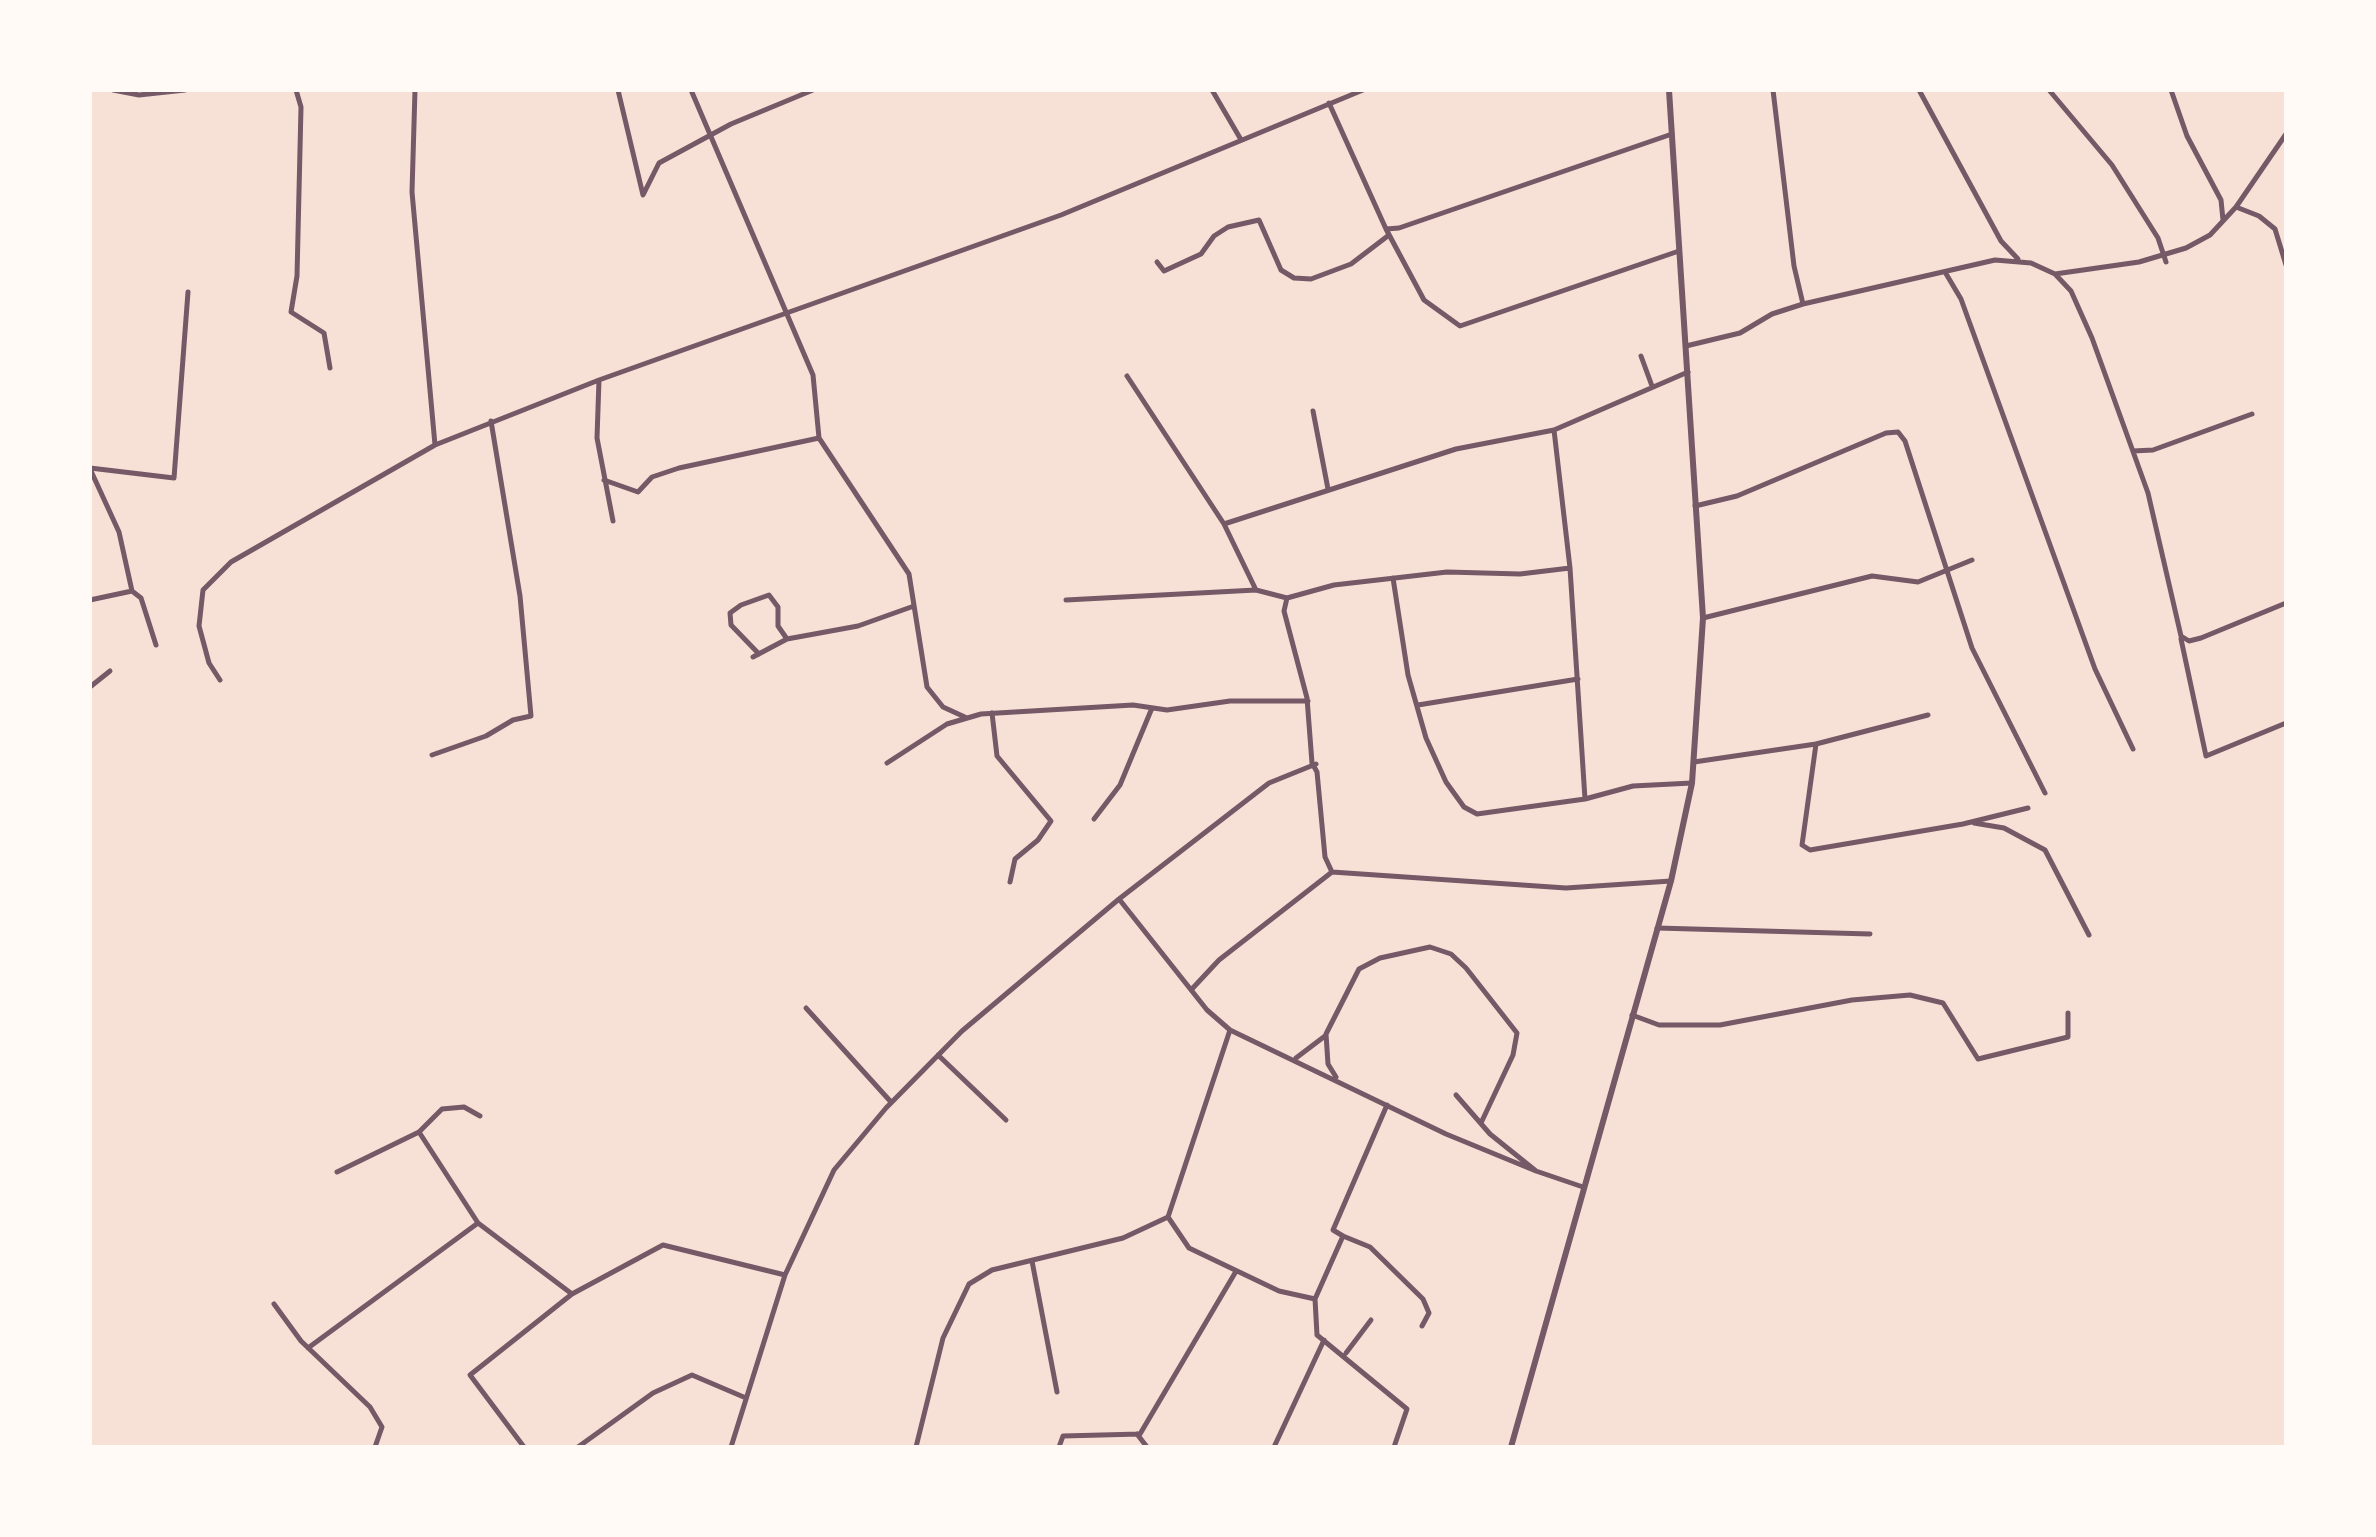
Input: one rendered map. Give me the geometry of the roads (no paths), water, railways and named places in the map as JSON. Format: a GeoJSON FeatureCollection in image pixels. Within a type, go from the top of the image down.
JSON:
{"type":"FeatureCollection","features":[{"type":"Feature","properties":{"kind":"street"},"geometry":{"type":"LineString","coordinates":[[113,90],[139,94],[185,90]]}},
{"type":"Feature","properties":{"kind":"street"},"geometry":{"type":"LineString","coordinates":[[296,90],[301,107],[298,276],[291,312],[324,333],[330,368]]}},
{"type":"Feature","properties":{"kind":"street"},"geometry":{"type":"LineString","coordinates":[[415,90],[412,192],[435,445]]}},
{"type":"Feature","properties":{"kind":"street"},"geometry":{"type":"LineString","coordinates":[[618,90],[643,195],[659,163],[731,124],[812,90]]}},
{"type":"Feature","properties":{"kind":"street"},"geometry":{"type":"LineString","coordinates":[[692,90],[813,375],[819,438],[850,492],[909,574],[927,686],[943,706],[967,718]]}},
{"type":"Feature","properties":{"kind":"street"},"geometry":{"type":"LineString","coordinates":[[1212,90],[1240,138]]}},
{"type":"Feature","properties":{"kind":"street"},"geometry":{"type":"LineString","coordinates":[[220,680],[208,663],[200,626],[203,590],[231,562],[435,445],[599,380],[1061,215],[1363,90]]}},
{"type":"Feature","properties":{"kind":"street"},"geometry":{"type":"LineString","coordinates":[[1511,1447],[1671,881],[1692,783],[1703,618],[1669,90]]}},
{"type":"Feature","properties":{"kind":"street"},"geometry":{"type":"LineString","coordinates":[[1773,90],[1794,266],[1804,304]]}},
{"type":"Feature","properties":{"kind":"street"},"geometry":{"type":"LineString","coordinates":[[1919,90],[2002,241],[2018,259],[2054,274],[2071,291],[2148,492],[2206,756],[2286,723]]}},
{"type":"Feature","properties":{"kind":"street"},"geometry":{"type":"LineString","coordinates":[[2049,90],[2112,165],[2164,258]]}},
{"type":"Feature","properties":{"kind":"street"},"geometry":{"type":"LineString","coordinates":[[2171,90],[2187,136],[2221,200],[2223,220]]}},
{"type":"Feature","properties":{"kind":"street"},"geometry":{"type":"LineString","coordinates":[[1329,103],[1387,232],[1424,300],[1460,326],[1680,251]]}},
{"type":"Feature","properties":{"kind":"street"},"geometry":{"type":"LineString","coordinates":[[1157,262],[1164,271],[1201,254],[1228,227],[1260,220],[1281,270],[1294,278],[1311,280],[1351,264],[1387,232],[1672,134]]}},
{"type":"Feature","properties":{"kind":"street"},"geometry":{"type":"LineString","coordinates":[[2054,274],[2164,258],[2210,235],[2236,207],[2286,134]]}},
{"type":"Feature","properties":{"kind":"street"},"geometry":{"type":"LineString","coordinates":[[2236,207],[2259,216],[2275,230],[2286,265]]}},
{"type":"Feature","properties":{"kind":"street"},"geometry":{"type":"LineString","coordinates":[[1686,346],[1740,333],[1772,314],[1804,304],[2018,259]]}},
{"type":"Feature","properties":{"kind":"street"},"geometry":{"type":"LineString","coordinates":[[1945,272],[1961,298],[2095,670],[2133,749]]}},
{"type":"Feature","properties":{"kind":"street"},"geometry":{"type":"LineString","coordinates":[[90,469],[174,478],[188,292]]}},
{"type":"Feature","properties":{"kind":"street"},"geometry":{"type":"LineString","coordinates":[[1641,356],[1652,386]]}},
{"type":"Feature","properties":{"kind":"street"},"geometry":{"type":"LineString","coordinates":[[1224,524],[1456,449],[1554,430],[1688,372]]}},
{"type":"Feature","properties":{"kind":"street"},"geometry":{"type":"LineString","coordinates":[[1128,376],[1224,524],[1256,590]]}},
{"type":"Feature","properties":{"kind":"street"},"geometry":{"type":"LineString","coordinates":[[599,380],[596,438],[613,521]]}},
{"type":"Feature","properties":{"kind":"street"},"geometry":{"type":"LineString","coordinates":[[1313,411],[1328,489]]}},
{"type":"Feature","properties":{"kind":"street"},"geometry":{"type":"LineString","coordinates":[[2133,451],[2154,450],[2252,414]]}},
{"type":"Feature","properties":{"kind":"street"},"geometry":{"type":"LineString","coordinates":[[432,756],[486,736],[513,720],[531,716],[520,596],[491,421]]}},
{"type":"Feature","properties":{"kind":"street"},"geometry":{"type":"LineString","coordinates":[[1554,430],[1570,568],[1585,799]]}},
{"type":"Feature","properties":{"kind":"street"},"geometry":{"type":"LineString","coordinates":[[1695,506],[1737,496],[1892,431],[1905,441],[1972,648],[2045,793]]}},
{"type":"Feature","properties":{"kind":"street"},"geometry":{"type":"LineString","coordinates":[[604,480],[638,492],[652,477],[679,468],[819,438]]}},
{"type":"Feature","properties":{"kind":"street"},"geometry":{"type":"LineString","coordinates":[[90,469],[119,532],[132,591],[141,598],[156,645]]}},
{"type":"Feature","properties":{"kind":"street"},"geometry":{"type":"LineString","coordinates":[[1703,618],[1872,576],[1918,582],[1948,566],[1972,560]]}},
{"type":"Feature","properties":{"kind":"street"},"geometry":{"type":"LineString","coordinates":[[1066,600],[1256,590],[1288,598],[1334,586],[1393,578],[1570,568]]}},
{"type":"Feature","properties":{"kind":"street"},"geometry":{"type":"LineString","coordinates":[[1393,578],[1416,705],[1440,772],[1464,807],[1477,814],[1585,799],[1633,786],[1692,783]]}},
{"type":"Feature","properties":{"kind":"street"},"geometry":{"type":"LineString","coordinates":[[90,600],[132,591]]}},
{"type":"Feature","properties":{"kind":"street"},"geometry":{"type":"LineString","coordinates":[[787,639],[778,626],[778,607],[770,594],[730,613],[731,625],[756,656],[787,639],[858,626],[914,606]]}},
{"type":"Feature","properties":{"kind":"street"},"geometry":{"type":"LineString","coordinates":[[1288,598],[1284,612],[1297,645],[1308,700],[1326,857],[1332,872]]}},
{"type":"Feature","properties":{"kind":"street"},"geometry":{"type":"LineString","coordinates":[[2181,636],[2188,641],[2200,638],[2286,603]]}},
{"type":"Feature","properties":{"kind":"street"},"geometry":{"type":"LineString","coordinates":[[90,686],[110,671]]}},
{"type":"Feature","properties":{"kind":"street"},"geometry":{"type":"LineString","coordinates":[[1416,705],[1578,678]]}},
{"type":"Feature","properties":{"kind":"street"},"geometry":{"type":"LineString","coordinates":[[887,763],[948,724],[992,714],[1308,700]]}},
{"type":"Feature","properties":{"kind":"street"},"geometry":{"type":"LineString","coordinates":[[1094,819],[1120,785],[1152,708]]}},
{"type":"Feature","properties":{"kind":"street"},"geometry":{"type":"LineString","coordinates":[[992,714],[997,756],[1052,822],[1015,859],[1010,882]]}},
{"type":"Feature","properties":{"kind":"street"},"geometry":{"type":"LineString","coordinates":[[1694,762],[1816,744],[1928,716]]}},
{"type":"Feature","properties":{"kind":"street"},"geometry":{"type":"LineString","coordinates":[[1816,744],[1802,844],[1810,850],[2028,808]]}},
{"type":"Feature","properties":{"kind":"street"},"geometry":{"type":"LineString","coordinates":[[732,1447],[785,1276],[834,1170],[938,1056],[1119,899],[1269,783],[1314,764]]}},
{"type":"Feature","properties":{"kind":"street"},"geometry":{"type":"LineString","coordinates":[[1971,822],[2004,828],[2045,850],[2089,935]]}},
{"type":"Feature","properties":{"kind":"street"},"geometry":{"type":"LineString","coordinates":[[1191,990],[1219,960],[1332,872],[1566,888],[1671,881]]}},
{"type":"Feature","properties":{"kind":"street"},"geometry":{"type":"LineString","coordinates":[[1119,899],[1191,990],[1230,1030],[1296,1058],[1387,1105],[1583,1188]]}},
{"type":"Feature","properties":{"kind":"street"},"geometry":{"type":"LineString","coordinates":[[1657,928],[1870,934]]}},
{"type":"Feature","properties":{"kind":"street"},"geometry":{"type":"LineString","coordinates":[[1296,1058],[1326,1034],[1359,970],[1380,958],[1430,946],[1451,954],[1517,1033],[1513,1055],[1494,1088],[1481,1123]]}},
{"type":"Feature","properties":{"kind":"street"},"geometry":{"type":"LineString","coordinates":[[1632,1015],[1658,1025],[1720,1025],[1852,1000],[1910,995],[1943,1003],[1978,1058],[2068,1037],[2068,1013]]}},
{"type":"Feature","properties":{"kind":"street"},"geometry":{"type":"LineString","coordinates":[[806,1008],[892,1102]]}},
{"type":"Feature","properties":{"kind":"street"},"geometry":{"type":"LineString","coordinates":[[916,1447],[943,1338],[970,1284],[992,1270],[1123,1238],[1168,1217],[1230,1030]]}},
{"type":"Feature","properties":{"kind":"street"},"geometry":{"type":"LineString","coordinates":[[1326,1034],[1328,1064],[1338,1080]]}},
{"type":"Feature","properties":{"kind":"street"},"geometry":{"type":"LineString","coordinates":[[938,1056],[1006,1120]]}},
{"type":"Feature","properties":{"kind":"street"},"geometry":{"type":"LineString","coordinates":[[1456,1094],[1481,1123],[1536,1170]]}},
{"type":"Feature","properties":{"kind":"street"},"geometry":{"type":"LineString","coordinates":[[1387,1105],[1333,1230],[1370,1247],[1423,1299],[1428,1313],[1422,1326]]}},
{"type":"Feature","properties":{"kind":"street"},"geometry":{"type":"LineString","coordinates":[[337,1172],[419,1132],[442,1109],[464,1107],[480,1116]]}},
{"type":"Feature","properties":{"kind":"street"},"geometry":{"type":"LineString","coordinates":[[419,1132],[478,1223],[572,1294]]}},
{"type":"Feature","properties":{"kind":"street"},"geometry":{"type":"LineString","coordinates":[[1168,1217],[1189,1248],[1279,1291],[1315,1299]]}},
{"type":"Feature","properties":{"kind":"street"},"geometry":{"type":"LineString","coordinates":[[308,1348],[478,1223]]}},
{"type":"Feature","properties":{"kind":"street"},"geometry":{"type":"LineString","coordinates":[[1342,1236],[1315,1299],[1317,1335],[1345,1354],[1407,1409],[1394,1447]]}},
{"type":"Feature","properties":{"kind":"street"},"geometry":{"type":"LineString","coordinates":[[524,1447],[470,1375],[572,1294],[662,1245],[785,1276]]}},
{"type":"Feature","properties":{"kind":"street"},"geometry":{"type":"LineString","coordinates":[[1032,1261],[1057,1392]]}},
{"type":"Feature","properties":{"kind":"street"},"geometry":{"type":"LineString","coordinates":[[1137,1434],[1181,1368],[1235,1273]]}},
{"type":"Feature","properties":{"kind":"street"},"geometry":{"type":"LineString","coordinates":[[274,1304],[308,1348],[370,1407],[382,1427],[374,1447]]}},
{"type":"Feature","properties":{"kind":"street"},"geometry":{"type":"LineString","coordinates":[[1345,1354],[1371,1320]]}},
{"type":"Feature","properties":{"kind":"street"},"geometry":{"type":"LineString","coordinates":[[1274,1447],[1324,1340]]}},
{"type":"Feature","properties":{"kind":"street"},"geometry":{"type":"LineString","coordinates":[[578,1447],[653,1393],[692,1375],[746,1398]]}},
{"type":"Feature","properties":{"kind":"street"},"geometry":{"type":"LineString","coordinates":[[1059,1447],[1064,1436],[1137,1434]]}},
{"type":"Feature","properties":{"kind":"street"},"geometry":{"type":"LineString","coordinates":[[1137,1434],[1147,1447]]}}]}
